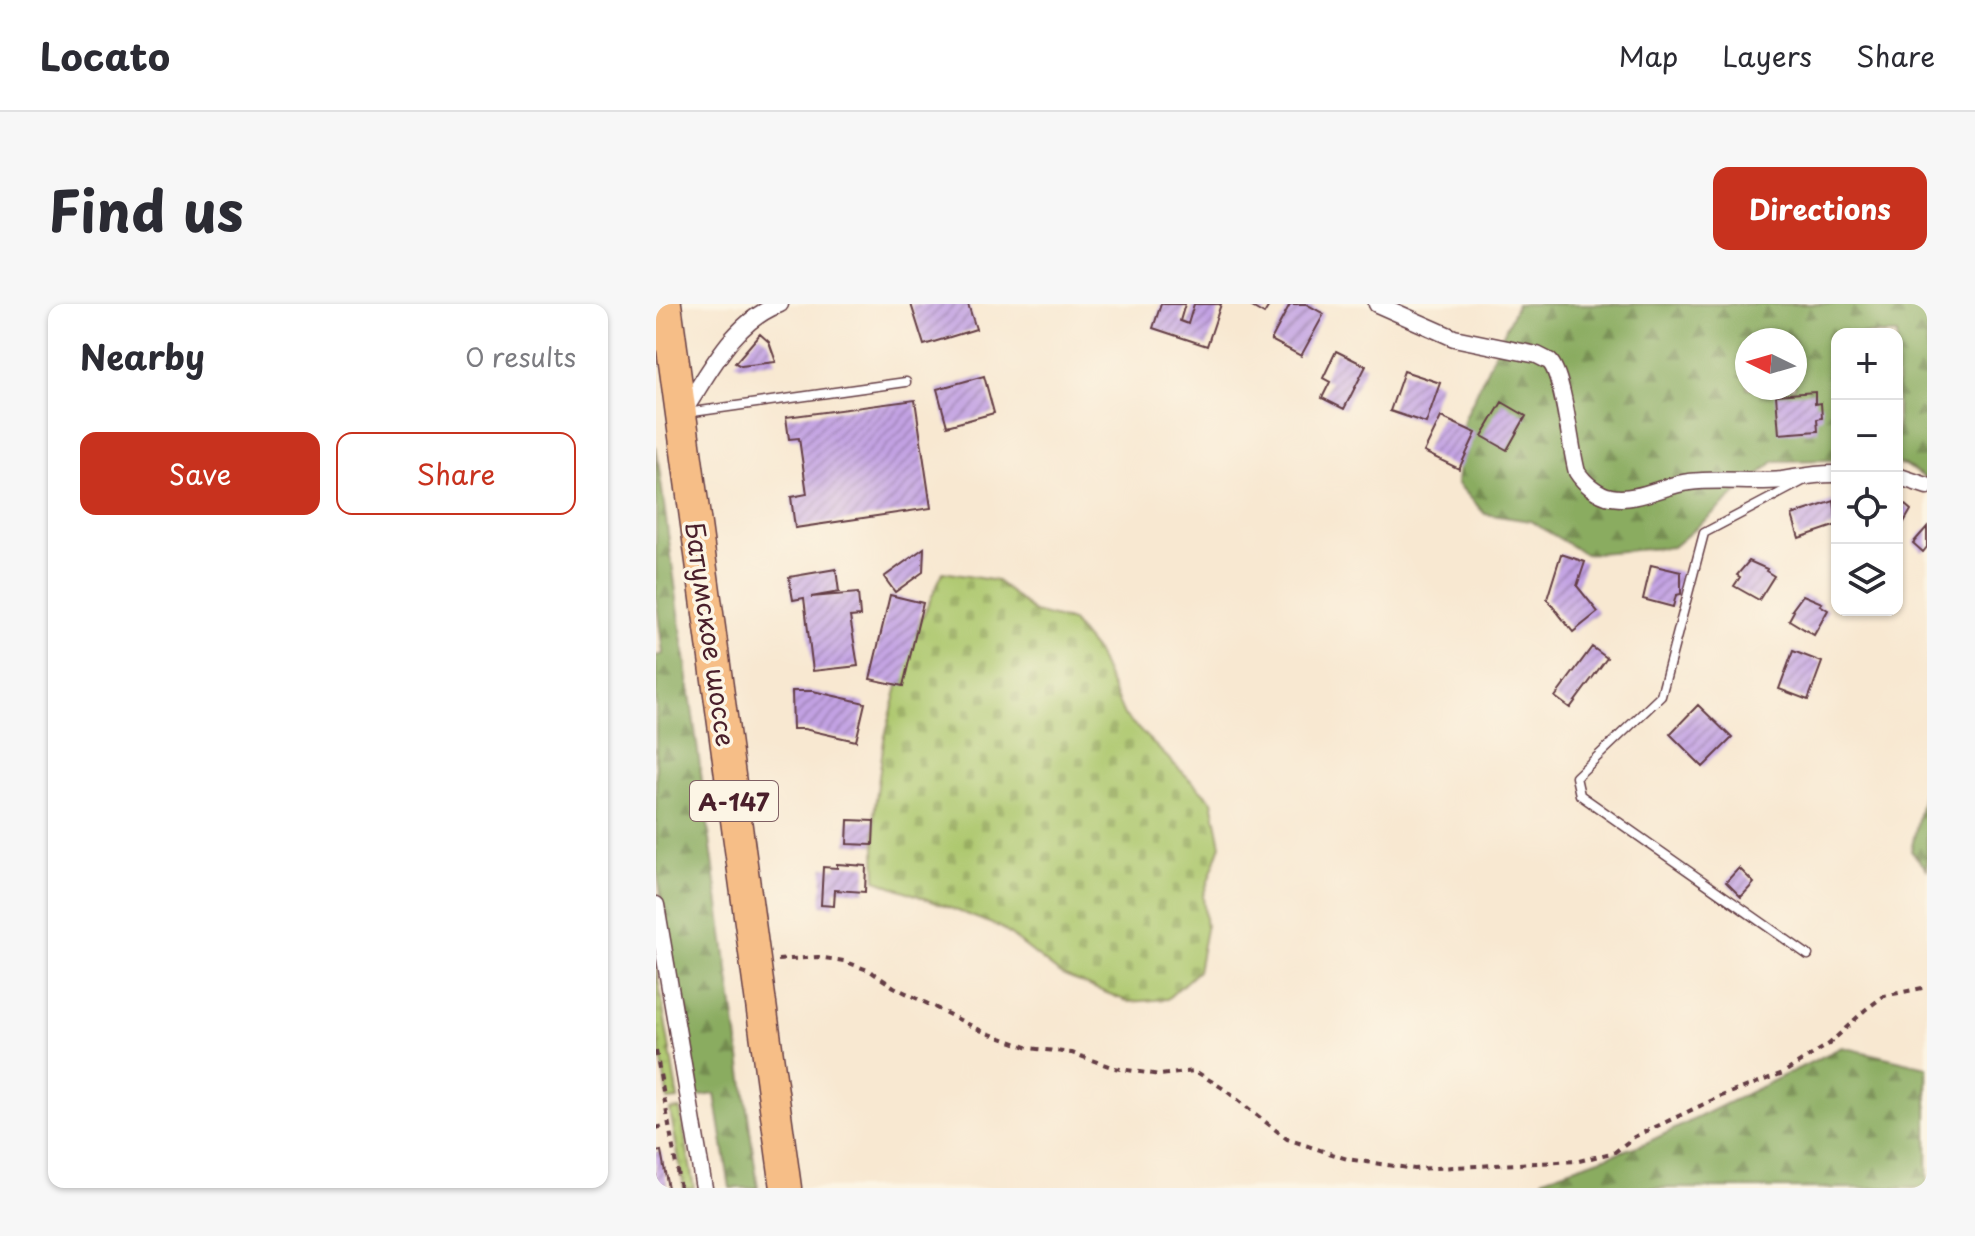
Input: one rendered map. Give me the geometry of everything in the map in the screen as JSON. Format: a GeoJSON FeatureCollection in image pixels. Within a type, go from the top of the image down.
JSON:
{"type":"FeatureCollection","features":[{"type":"Feature","properties":{"kind":"highway","name":"Батумское шоссе"},"geometry":{"type":"LineString","coordinates":[[666,304],[786,1188]]}},
{"type":"Feature","properties":{"kind":"street"},"geometry":{"type":"LineString","coordinates":[[682,414],[738,333],[762,311],[780,304]]}},
{"type":"Feature","properties":{"kind":"street"},"geometry":{"type":"LineString","coordinates":[[1377,304],[1454,338],[1548,360],[1555,369],[1577,472],[1584,482],[1610,497],[1635,496],[1688,482],[1735,478],[1780,480],[1831,474]]}},
{"type":"Feature","properties":{"kind":"street"},"geometry":{"type":"LineString","coordinates":[[1903,478],[1927,486]]}},
{"type":"Feature","properties":{"kind":"street"},"geometry":{"type":"LineString","coordinates":[[656,905],[704,1188]]}},
{"type":"Feature","properties":{"kind":"lane"},"geometry":{"type":"LineString","coordinates":[[682,414],[906,382]]}},
{"type":"Feature","properties":{"kind":"lane"},"geometry":{"type":"LineString","coordinates":[[1808,955],[1580,795],[1576,777],[1661,696],[1704,533],[1818,473]]}},
{"type":"Feature","properties":{"kind":"path"},"geometry":{"type":"LineString","coordinates":[[755,962],[818,957],[844,961],[870,971],[894,987],[984,1032],[1029,1048],[1072,1053],[1114,1068],[1160,1075],[1195,1071],[1224,1089],[1287,1139],[1347,1159],[1414,1169],[1579,1161],[1615,1152],[1634,1137],[1719,1097],[1783,1073],[1829,1044],[1884,996],[1927,987]]}},
{"type":"Feature","properties":{"kind":"path"},"geometry":{"type":"LineString","coordinates":[[656,1051],[680,1188]]}},
{"type":"Feature","properties":{"kind":"path"},"geometry":{"type":"LineString","coordinates":[[656,1128],[668,1125]]}},
{"type":"Feature","properties":{"kind":"green space"},"geometry":{"type":"Polygon","coordinates":[[[1517,304],[1927,304],[1927,479],[1903,465],[1903,328],[1831,328],[1831,460],[1775,461],[1673,547],[1585,554],[1530,521],[1485,514],[1457,483],[1464,420],[1517,304]]]}},
{"type":"Feature","properties":{"kind":"green space"},"geometry":{"type":"Polygon","coordinates":[[[656,446],[758,1188],[730,1188],[715,1094],[694,1097],[656,865],[656,656],[663,654],[656,596],[656,446]]]}},
{"type":"Feature","properties":{"kind":"green space"},"geometry":{"type":"Polygon","coordinates":[[[943,572],[997,581],[1034,612],[1072,622],[1097,653],[1124,715],[1212,801],[1221,845],[1203,896],[1206,929],[1198,971],[1167,999],[1129,1002],[1062,975],[1000,927],[876,880],[874,814],[884,740],[908,648],[943,572]]]}},
{"type":"Feature","properties":{"kind":"green space"},"geometry":{"type":"Polygon","coordinates":[[[1927,777],[1927,869],[1911,851],[1927,777]]]}},
{"type":"Feature","properties":{"kind":"green space"},"geometry":{"type":"Polygon","coordinates":[[[656,966],[678,1099],[668,1100],[656,1024],[656,966]]]}},
{"type":"Feature","properties":{"kind":"green space"},"geometry":{"type":"Polygon","coordinates":[[[1842,1047],[1927,1067],[1927,1188],[1539,1188],[1544,1178],[1646,1143],[1842,1047]]]}},
{"type":"Feature","properties":{"kind":"green space"},"geometry":{"type":"Polygon","coordinates":[[[680,1109],[694,1188],[684,1188],[670,1110],[680,1109]]]}},
{"type":"Feature","properties":{"kind":"building"},"geometry":{"type":"Polygon","coordinates":[[[911,304],[968,304],[976,329],[924,345],[911,304]]]}},
{"type":"Feature","properties":{"kind":"building"},"geometry":{"type":"Polygon","coordinates":[[[1161,304],[1185,304],[1180,321],[1188,324],[1194,304],[1221,304],[1207,346],[1153,328],[1161,304]]]}},
{"type":"Feature","properties":{"kind":"building"},"geometry":{"type":"Polygon","coordinates":[[[1247,304],[1270,304],[1264,314],[1247,304]]]}},
{"type":"Feature","properties":{"kind":"building"},"geometry":{"type":"Polygon","coordinates":[[[1290,304],[1306,304],[1324,314],[1301,356],[1271,340],[1290,304]]]}},
{"type":"Feature","properties":{"kind":"building"},"geometry":{"type":"Polygon","coordinates":[[[760,334],[769,342],[776,362],[741,366],[735,363],[760,334]]]}},
{"type":"Feature","properties":{"kind":"building"},"geometry":{"type":"Polygon","coordinates":[[[1336,351],[1366,366],[1344,409],[1322,398],[1330,382],[1323,378],[1336,351]]]}},
{"type":"Feature","properties":{"kind":"building"},"geometry":{"type":"Polygon","coordinates":[[[1404,371],[1440,383],[1426,423],[1390,411],[1404,371]]]}},
{"type":"Feature","properties":{"kind":"building"},"geometry":{"type":"Polygon","coordinates":[[[984,376],[994,413],[947,426],[937,389],[984,376]]]}},
{"type":"Feature","properties":{"kind":"building"},"geometry":{"type":"Polygon","coordinates":[[[1815,392],[1815,404],[1821,403],[1822,418],[1817,419],[1818,431],[1779,434],[1776,400],[1807,400],[1807,393],[1815,392]]]}},
{"type":"Feature","properties":{"kind":"building"},"geometry":{"type":"Polygon","coordinates":[[[915,400],[931,508],[795,528],[791,497],[807,494],[799,438],[789,439],[786,417],[915,400]]]}},
{"type":"Feature","properties":{"kind":"building"},"geometry":{"type":"Polygon","coordinates":[[[1502,402],[1526,416],[1507,450],[1482,436],[1502,402]]]}},
{"type":"Feature","properties":{"kind":"building"},"geometry":{"type":"Polygon","coordinates":[[[1441,417],[1476,433],[1459,469],[1424,452],[1441,417]]]}},
{"type":"Feature","properties":{"kind":"building"},"geometry":{"type":"Polygon","coordinates":[[[1831,502],[1831,527],[1799,538],[1792,515],[1831,502]]]}},
{"type":"Feature","properties":{"kind":"building"},"geometry":{"type":"Polygon","coordinates":[[[1903,503],[1911,510],[1903,524],[1903,503]]]}},
{"type":"Feature","properties":{"kind":"building"},"geometry":{"type":"Polygon","coordinates":[[[1927,527],[1927,547],[1923,552],[1913,543],[1927,527]]]}},
{"type":"Feature","properties":{"kind":"building"},"geometry":{"type":"Polygon","coordinates":[[[924,548],[923,572],[895,592],[884,577],[924,548]]]}},
{"type":"Feature","properties":{"kind":"building"},"geometry":{"type":"Polygon","coordinates":[[[1561,554],[1585,562],[1577,586],[1598,612],[1573,632],[1547,599],[1561,554]]]}},
{"type":"Feature","properties":{"kind":"building"},"geometry":{"type":"Polygon","coordinates":[[[1749,561],[1767,569],[1774,576],[1759,600],[1734,586],[1740,577],[1737,575],[1749,561]]]}},
{"type":"Feature","properties":{"kind":"building"},"geometry":{"type":"Polygon","coordinates":[[[1651,565],[1681,572],[1681,594],[1676,595],[1673,607],[1643,599],[1651,565]]]}},
{"type":"Feature","properties":{"kind":"building"},"geometry":{"type":"Polygon","coordinates":[[[836,569],[839,592],[811,597],[858,593],[860,616],[850,617],[858,666],[813,671],[804,598],[793,600],[789,577],[836,569]]]}},
{"type":"Feature","properties":{"kind":"building"},"geometry":{"type":"Polygon","coordinates":[[[890,595],[923,603],[903,686],[870,679],[890,595]]]}},
{"type":"Feature","properties":{"kind":"building"},"geometry":{"type":"Polygon","coordinates":[[[1803,595],[1822,603],[1820,605],[1828,610],[1814,635],[1789,620],[1803,595]]]}},
{"type":"Feature","properties":{"kind":"building"},"geometry":{"type":"Polygon","coordinates":[[[1592,647],[1607,658],[1570,708],[1555,697],[1592,647]]]}},
{"type":"Feature","properties":{"kind":"building"},"geometry":{"type":"Polygon","coordinates":[[[1793,651],[1822,662],[1808,700],[1779,689],[1793,651]]]}},
{"type":"Feature","properties":{"kind":"building"},"geometry":{"type":"Polygon","coordinates":[[[792,691],[813,691],[865,703],[856,741],[793,729],[792,691]]]}},
{"type":"Feature","properties":{"kind":"building"},"geometry":{"type":"Polygon","coordinates":[[[1698,705],[1732,738],[1703,767],[1670,734],[1698,705]]]}},
{"type":"Feature","properties":{"kind":"building"},"geometry":{"type":"Polygon","coordinates":[[[848,820],[874,821],[873,845],[847,844],[848,820]]]}},
{"type":"Feature","properties":{"kind":"building"},"geometry":{"type":"Polygon","coordinates":[[[837,864],[866,866],[865,892],[835,890],[834,906],[821,905],[823,867],[837,868],[837,864]]]}},
{"type":"Feature","properties":{"kind":"building"},"geometry":{"type":"Polygon","coordinates":[[[1739,868],[1754,883],[1741,897],[1726,882],[1739,868]]]}},
{"type":"Feature","properties":{"kind":"building"},"geometry":{"type":"Polygon","coordinates":[[[661,1151],[668,1188],[656,1188],[656,1152],[661,1151]]]}}]}
